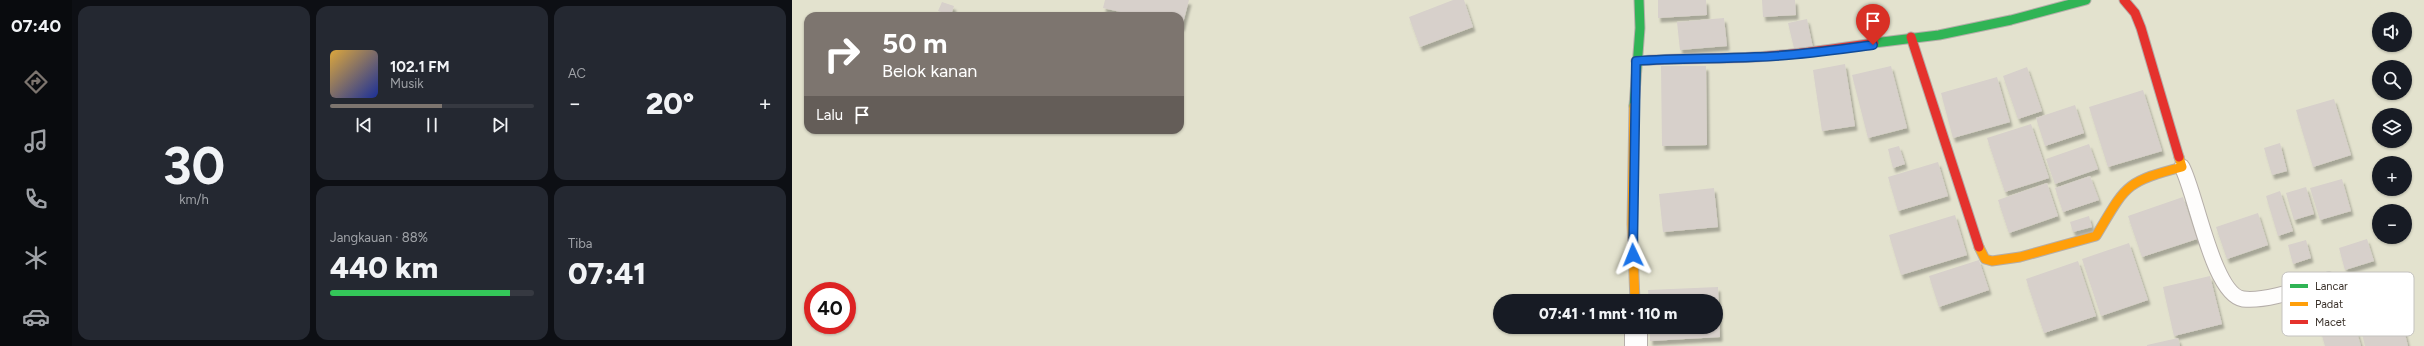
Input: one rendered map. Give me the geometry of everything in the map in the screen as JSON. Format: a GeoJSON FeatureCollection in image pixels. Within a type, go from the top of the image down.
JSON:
{"type":"FeatureCollection","features":[{"type":"Feature","properties":{"kind":"street"},"geometry":{"type":"LineString","coordinates":[[1635,294],[1632,224],[1636,61],[1640,28],[1638,0]]}},
{"type":"Feature","properties":{"kind":"street"},"geometry":{"type":"LineString","coordinates":[[1636,61],[1685,57],[1755,57],[1812,54],[1912,37],[1939,35],[2004,21],[2086,0]]}},
{"type":"Feature","properties":{"kind":"street"},"geometry":{"type":"LineString","coordinates":[[1912,37],[1978,245],[1988,261],[2032,254],[2096,236],[2120,195],[2131,184],[2141,179],[2182,167],[2141,28],[2135,13],[2124,0]]}},
{"type":"Feature","properties":{"kind":"street"},"geometry":{"type":"LineString","coordinates":[[1636,334],[1636,346]]}},
{"type":"Feature","properties":{"kind":"lane"},"geometry":{"type":"LineString","coordinates":[[2182,167],[2189,180],[2211,254],[2222,281],[2229,291],[2241,299],[2258,298],[2282,292]]}},
{"type":"Feature","properties":{"kind":"green space"},"geometry":{"type":"Polygon","coordinates":[[[792,0],[2424,0],[2424,346],[792,346],[792,0]]]}},
{"type":"Feature","properties":{"kind":"building"},"geometry":{"type":"Polygon","coordinates":[[[1105,0],[1189,0],[1184,19],[1184,12],[1120,12],[1103,8],[1105,0]]]}},
{"type":"Feature","properties":{"kind":"building"},"geometry":{"type":"Polygon","coordinates":[[[1453,0],[1464,0],[1473,27],[1420,47],[1409,17],[1453,0]]]}},
{"type":"Feature","properties":{"kind":"building"},"geometry":{"type":"Polygon","coordinates":[[[1658,0],[1706,0],[1707,15],[1658,18],[1658,0]]]}},
{"type":"Feature","properties":{"kind":"building"},"geometry":{"type":"Polygon","coordinates":[[[1762,0],[1795,0],[1796,15],[1763,17],[1762,0]]]}},
{"type":"Feature","properties":{"kind":"building"},"geometry":{"type":"Polygon","coordinates":[[[942,2],[954,6],[952,12],[938,11],[942,2]]]}},
{"type":"Feature","properties":{"kind":"building"},"geometry":{"type":"Polygon","coordinates":[[[1724,18],[1727,46],[1680,50],[1677,22],[1724,18]]]}},
{"type":"Feature","properties":{"kind":"building"},"geometry":{"type":"Polygon","coordinates":[[[1807,19],[1813,48],[1795,52],[1788,23],[1807,19]]]}},
{"type":"Feature","properties":{"kind":"building"},"geometry":{"type":"Polygon","coordinates":[[[1845,64],[1855,126],[1822,131],[1813,70],[1845,64]]]}},
{"type":"Feature","properties":{"kind":"building"},"geometry":{"type":"Polygon","coordinates":[[[1661,66],[1706,66],[1707,145],[1662,146],[1661,66]]]}},
{"type":"Feature","properties":{"kind":"building"},"geometry":{"type":"Polygon","coordinates":[[[1891,66],[1907,128],[1868,138],[1852,75],[1891,66]]]}},
{"type":"Feature","properties":{"kind":"building"},"geometry":{"type":"Polygon","coordinates":[[[2027,67],[2042,111],[2018,119],[2003,76],[2027,67]]]}},
{"type":"Feature","properties":{"kind":"building"},"geometry":{"type":"Polygon","coordinates":[[[1997,77],[2010,122],[1953,138],[1941,93],[1997,77]]]}},
{"type":"Feature","properties":{"kind":"building"},"geometry":{"type":"Polygon","coordinates":[[[2143,90],[2162,151],[2108,167],[2089,107],[2143,90]]]}},
{"type":"Feature","properties":{"kind":"building"},"geometry":{"type":"Polygon","coordinates":[[[2334,99],[2351,155],[2313,167],[2296,110],[2334,99]]]}},
{"type":"Feature","properties":{"kind":"building"},"geometry":{"type":"Polygon","coordinates":[[[2075,105],[2084,133],[2045,146],[2036,118],[2075,105]]]}},
{"type":"Feature","properties":{"kind":"building"},"geometry":{"type":"Polygon","coordinates":[[[2031,124],[2049,178],[2005,192],[1987,138],[2031,124]]]}},
{"type":"Feature","properties":{"kind":"building"},"geometry":{"type":"Polygon","coordinates":[[[2280,143],[2287,171],[2272,175],[2264,148],[2280,143]]]}},
{"type":"Feature","properties":{"kind":"building"},"geometry":{"type":"Polygon","coordinates":[[[2089,144],[2098,169],[2055,184],[2046,159],[2089,144]]]}},
{"type":"Feature","properties":{"kind":"building"},"geometry":{"type":"Polygon","coordinates":[[[1899,146],[1905,164],[1893,168],[1888,149],[1899,146]]]}},
{"type":"Feature","properties":{"kind":"building"},"geometry":{"type":"Polygon","coordinates":[[[1938,162],[1948,196],[1898,211],[1888,177],[1938,162]]]}},
{"type":"Feature","properties":{"kind":"building"},"geometry":{"type":"Polygon","coordinates":[[[2090,176],[2099,200],[2063,212],[2055,188],[2090,176]]]}},
{"type":"Feature","properties":{"kind":"building"},"geometry":{"type":"Polygon","coordinates":[[[2342,179],[2351,211],[2320,220],[2310,188],[2342,179]]]}},
{"type":"Feature","properties":{"kind":"building"},"geometry":{"type":"Polygon","coordinates":[[[2047,183],[2058,216],[2009,233],[1998,200],[2047,183]]]}},
{"type":"Feature","properties":{"kind":"building"},"geometry":{"type":"Polygon","coordinates":[[[2306,187],[2314,214],[2294,220],[2286,193],[2306,187]]]}},
{"type":"Feature","properties":{"kind":"building"},"geometry":{"type":"Polygon","coordinates":[[[1714,188],[1718,227],[1663,232],[1659,194],[1714,188]]]}},
{"type":"Feature","properties":{"kind":"building"},"geometry":{"type":"Polygon","coordinates":[[[2280,191],[2293,231],[2278,236],[2266,196],[2280,191]]]}},
{"type":"Feature","properties":{"kind":"building"},"geometry":{"type":"Polygon","coordinates":[[[2183,197],[2197,239],[2142,257],[2128,216],[2183,197]]]}},
{"type":"Feature","properties":{"kind":"building"},"geometry":{"type":"Polygon","coordinates":[[[2258,213],[2268,245],[2227,259],[2216,227],[2258,213]]]}},
{"type":"Feature","properties":{"kind":"building"},"geometry":{"type":"Polygon","coordinates":[[[1955,215],[1967,255],[1901,275],[1889,235],[1955,215]]]}},
{"type":"Feature","properties":{"kind":"building"},"geometry":{"type":"Polygon","coordinates":[[[2089,216],[2092,227],[2073,232],[2070,222],[2089,216]]]}},
{"type":"Feature","properties":{"kind":"building"},"geometry":{"type":"Polygon","coordinates":[[[2367,239],[2374,261],[2345,270],[2339,248],[2367,239]]]}},
{"type":"Feature","properties":{"kind":"building"},"geometry":{"type":"Polygon","coordinates":[[[2306,240],[2311,258],[2293,264],[2288,245],[2306,240]]]}},
{"type":"Feature","properties":{"kind":"building"},"geometry":{"type":"Polygon","coordinates":[[[2129,243],[2148,300],[2101,316],[2082,259],[2129,243]]]}},
{"type":"Feature","properties":{"kind":"building"},"geometry":{"type":"Polygon","coordinates":[[[1979,260],[1989,290],[1939,307],[1929,276],[1979,260]]]}},
{"type":"Feature","properties":{"kind":"building"},"geometry":{"type":"Polygon","coordinates":[[[2078,261],[2096,316],[2044,333],[2026,279],[2078,261]]]}},
{"type":"Feature","properties":{"kind":"building"},"geometry":{"type":"Polygon","coordinates":[[[2210,276],[2222,324],[2174,336],[2163,287],[2210,276]]]}},
{"type":"Feature","properties":{"kind":"building"},"geometry":{"type":"Polygon","coordinates":[[[1718,287],[1718,294],[1648,294],[1648,290],[1718,287]]]}},
{"type":"Feature","properties":{"kind":"building"},"geometry":{"type":"Polygon","coordinates":[[[1650,334],[1720,334],[1720,337],[1650,341],[1650,334]]]}},
{"type":"Feature","properties":{"kind":"building"},"geometry":{"type":"Polygon","coordinates":[[[2322,336],[2358,336],[2361,346],[2325,346],[2322,336]]]}},
{"type":"Feature","properties":{"kind":"building"},"geometry":{"type":"Polygon","coordinates":[[[2363,336],[2406,336],[2408,346],[2365,346],[2363,336]]]}},
{"type":"Feature","properties":{"kind":"building"},"geometry":{"type":"Polygon","coordinates":[[[2178,338],[2180,346],[2147,346],[2147,345],[2178,338]]]}},
{"type":"Feature","properties":{"kind":"traffic: fast"},"geometry":{"type":"LineString","coordinates":[[1634,106],[1640,28],[1639,0]]}},
{"type":"Feature","properties":{"kind":"traffic: fast"},"geometry":{"type":"LineString","coordinates":[[1874,43],[1939,35],[2011,20],[2086,0]]}},
{"type":"Feature","properties":{"kind":"traffic: slow"},"geometry":{"type":"LineString","coordinates":[[1634,106],[1632,224],[1635,294]]}},
{"type":"Feature","properties":{"kind":"traffic: slow"},"geometry":{"type":"LineString","coordinates":[[1979,247],[1985,259],[1992,261],[2020,257],[2096,236],[2114,206],[2128,188],[2148,177],[2182,167],[2179,157]]}},
{"type":"Feature","properties":{"kind":"traffic: jam"},"geometry":{"type":"LineString","coordinates":[[2124,0],[2135,13],[2141,28],[2179,157]]}},
{"type":"Feature","properties":{"kind":"traffic: jam"},"geometry":{"type":"LineString","coordinates":[[1911,37],[1979,247]]}},
{"type":"Feature","properties":{"kind":"traffic: jam"},"geometry":{"type":"LineString","coordinates":[[1636,61],[1770,56],[1814,52],[1874,43]]}},
{"type":"Feature","properties":{"kind":"route"},"geometry":{"type":"LineString","coordinates":[[1633,255],[1633,125],[1636,61],[1685,57],[1755,57],[1812,54],[1873,45]]}}]}
